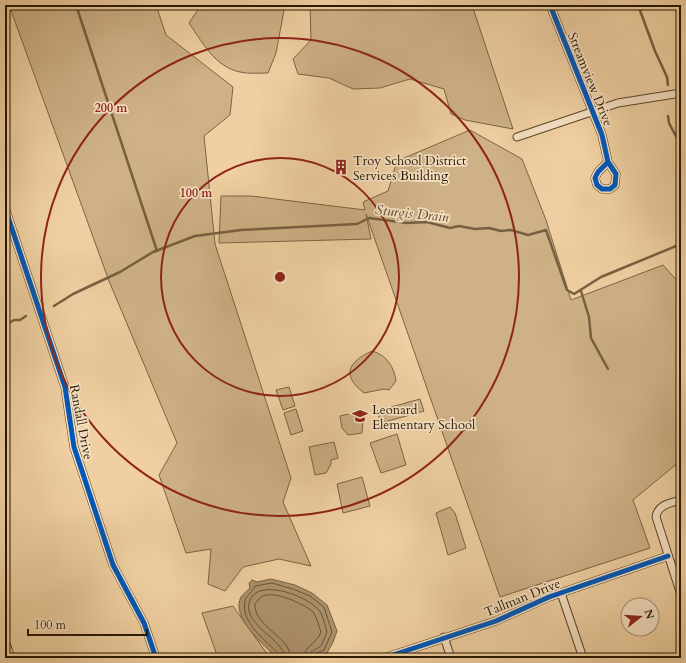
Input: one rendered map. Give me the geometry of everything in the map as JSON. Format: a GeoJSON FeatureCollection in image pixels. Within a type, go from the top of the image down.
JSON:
{"type":"FeatureCollection","features":[{"type":"Feature","properties":{"kind":"street","name":"Streamview Drive"},"geometry":{"type":"LineString","coordinates":[[550,5],[606,148],[608,162]]}},
{"type":"Feature","properties":{"kind":"street"},"geometry":{"type":"LineString","coordinates":[[518,137],[592,111],[630,100],[681,93]]}},
{"type":"Feature","properties":{"kind":"street","name":"Randall Drive"},"geometry":{"type":"LineString","coordinates":[[5,208],[65,387],[77,458],[113,565],[144,623],[156,658]]}},
{"type":"Feature","properties":{"kind":"street"},"geometry":{"type":"LineString","coordinates":[[5,235],[13,232]]}},
{"type":"Feature","properties":{"kind":"street"},"geometry":{"type":"LineString","coordinates":[[681,500],[661,507],[656,513],[656,522],[681,595]]}},
{"type":"Feature","properties":{"kind":"street","name":"Tallman Drive"},"geometry":{"type":"LineString","coordinates":[[384,658],[496,620],[561,592],[668,556]]}},
{"type":"Feature","properties":{"kind":"street"},"geometry":{"type":"LineString","coordinates":[[561,592],[583,658]]}},
{"type":"Feature","properties":{"kind":"street"},"geometry":{"type":"LineString","coordinates":[[444,637],[451,658]]}},
{"type":"Feature","properties":{"kind":"street"},"geometry":{"type":"LineString","coordinates":[[5,641],[11,658]]}},
{"type":"Feature","properties":{"kind":"shaded area"},"geometry":{"type":"Polygon","coordinates":[[[9,5],[156,5],[166,35],[233,87],[230,115],[204,136],[215,244],[291,478],[283,502],[311,566],[279,559],[243,567],[225,591],[208,584],[211,549],[186,553],[159,475],[177,443],[109,281],[9,5]]]}},
{"type":"Feature","properties":{"kind":"shaded area"},"geometry":{"type":"Polygon","coordinates":[[[201,5],[285,5],[276,53],[268,73],[240,72],[231,69],[223,65],[210,53],[189,23],[201,5]]]}},
{"type":"Feature","properties":{"kind":"shaded area"},"geometry":{"type":"Polygon","coordinates":[[[310,5],[472,5],[513,129],[465,120],[451,114],[444,89],[410,79],[380,88],[353,89],[329,78],[298,74],[293,59],[311,40],[310,5]]]}},
{"type":"Feature","properties":{"kind":"shaded area"},"geometry":{"type":"Polygon","coordinates":[[[470,130],[522,159],[546,220],[571,300],[663,265],[681,285],[681,452],[679,462],[633,500],[650,548],[500,597],[366,214],[371,239],[219,243],[221,196],[251,196],[365,210],[363,202],[388,191],[397,161],[470,130]]]}},
{"type":"Feature","properties":{"kind":"shaded area"},"geometry":{"type":"Polygon","coordinates":[[[372,351],[382,355],[389,362],[394,371],[396,381],[389,390],[384,389],[364,393],[352,380],[350,369],[357,360],[372,351]]]}},
{"type":"Feature","properties":{"kind":"shaded area"},"geometry":{"type":"Polygon","coordinates":[[[289,387],[295,406],[283,410],[276,390],[289,387]]]}},
{"type":"Feature","properties":{"kind":"shaded area"},"geometry":{"type":"Polygon","coordinates":[[[420,399],[424,411],[381,423],[377,411],[420,399]]]}},
{"type":"Feature","properties":{"kind":"shaded area"},"geometry":{"type":"Polygon","coordinates":[[[296,409],[303,431],[291,435],[284,413],[296,409]]]}},
{"type":"Feature","properties":{"kind":"shaded area"},"geometry":{"type":"Polygon","coordinates":[[[353,413],[363,420],[362,433],[348,435],[342,428],[340,416],[353,413]]]}},
{"type":"Feature","properties":{"kind":"shaded area"},"geometry":{"type":"Polygon","coordinates":[[[397,434],[406,465],[381,473],[370,443],[397,434]]]}},
{"type":"Feature","properties":{"kind":"shaded area"},"geometry":{"type":"Polygon","coordinates":[[[334,442],[338,458],[331,460],[331,464],[326,473],[315,475],[309,447],[334,442]]]}},
{"type":"Feature","properties":{"kind":"shaded area"},"geometry":{"type":"Polygon","coordinates":[[[362,477],[370,506],[343,513],[337,484],[362,477]]]}},
{"type":"Feature","properties":{"kind":"shaded area"},"geometry":{"type":"Polygon","coordinates":[[[450,507],[455,513],[466,548],[448,555],[436,513],[450,507]]]}},
{"type":"Feature","properties":{"kind":"shaded area"},"geometry":{"type":"Polygon","coordinates":[[[233,606],[270,658],[218,658],[202,613],[233,606]]]}},
{"type":"Feature","properties":{"kind":"water"},"geometry":{"type":"Polygon","coordinates":[[[271,579],[295,585],[312,593],[327,605],[337,631],[327,653],[315,658],[277,658],[257,639],[250,630],[240,613],[239,605],[241,597],[250,588],[249,583],[252,580],[257,582],[271,579]]]}},
{"type":"Feature","properties":{"kind":"waterway"},"geometry":{"type":"LineString","coordinates":[[76,5],[157,251]]}},
{"type":"Feature","properties":{"kind":"waterway","name":"Sturgis Drain"},"geometry":{"type":"LineString","coordinates":[[638,5],[655,51],[667,77],[668,85]]}},
{"type":"Feature","properties":{"kind":"waterway","name":"Sturgis Drain"},"geometry":{"type":"LineString","coordinates":[[668,116],[669,123],[681,146]]}},
{"type":"Feature","properties":{"kind":"waterway","name":"Sturgis Drain"},"geometry":{"type":"LineString","coordinates":[[54,306],[73,294],[120,272],[153,252],[195,236],[241,230],[357,224],[369,218],[407,223],[427,222],[450,228],[459,226],[475,229],[489,228],[501,231],[511,230],[528,235],[546,230],[567,290],[574,294],[601,277],[681,244]]}},
{"type":"Feature","properties":{"kind":"waterway"},"geometry":{"type":"LineString","coordinates":[[581,291],[589,317],[591,338],[608,369]]}},
{"type":"Feature","properties":{"kind":"waterway","name":"Sturgis Drain"},"geometry":{"type":"LineString","coordinates":[[5,325],[14,320],[20,320],[26,316]]}},
{"type":"Feature","properties":{"kind":"cycle path"},"geometry":{"type":"LineString","coordinates":[[550,5],[602,135],[608,162],[616,174],[615,185],[610,189],[602,189],[597,185],[595,178],[598,172],[608,162]]}},
{"type":"Feature","properties":{"kind":"cycle path"},"geometry":{"type":"LineString","coordinates":[[5,208],[65,387],[74,447],[113,565],[144,623],[156,658]]}},
{"type":"Feature","properties":{"kind":"cycle path"},"geometry":{"type":"LineString","coordinates":[[384,658],[496,621],[549,597],[668,556]]}},
{"type":"Feature","properties":{"kind":"place","name":"Troy School District Services Building"},"geometry":{"type":"Point","coordinates":[341,167]}},
{"type":"Feature","properties":{"kind":"place","name":"Leonard Elementary School"},"geometry":{"type":"Point","coordinates":[360,416]}}]}
